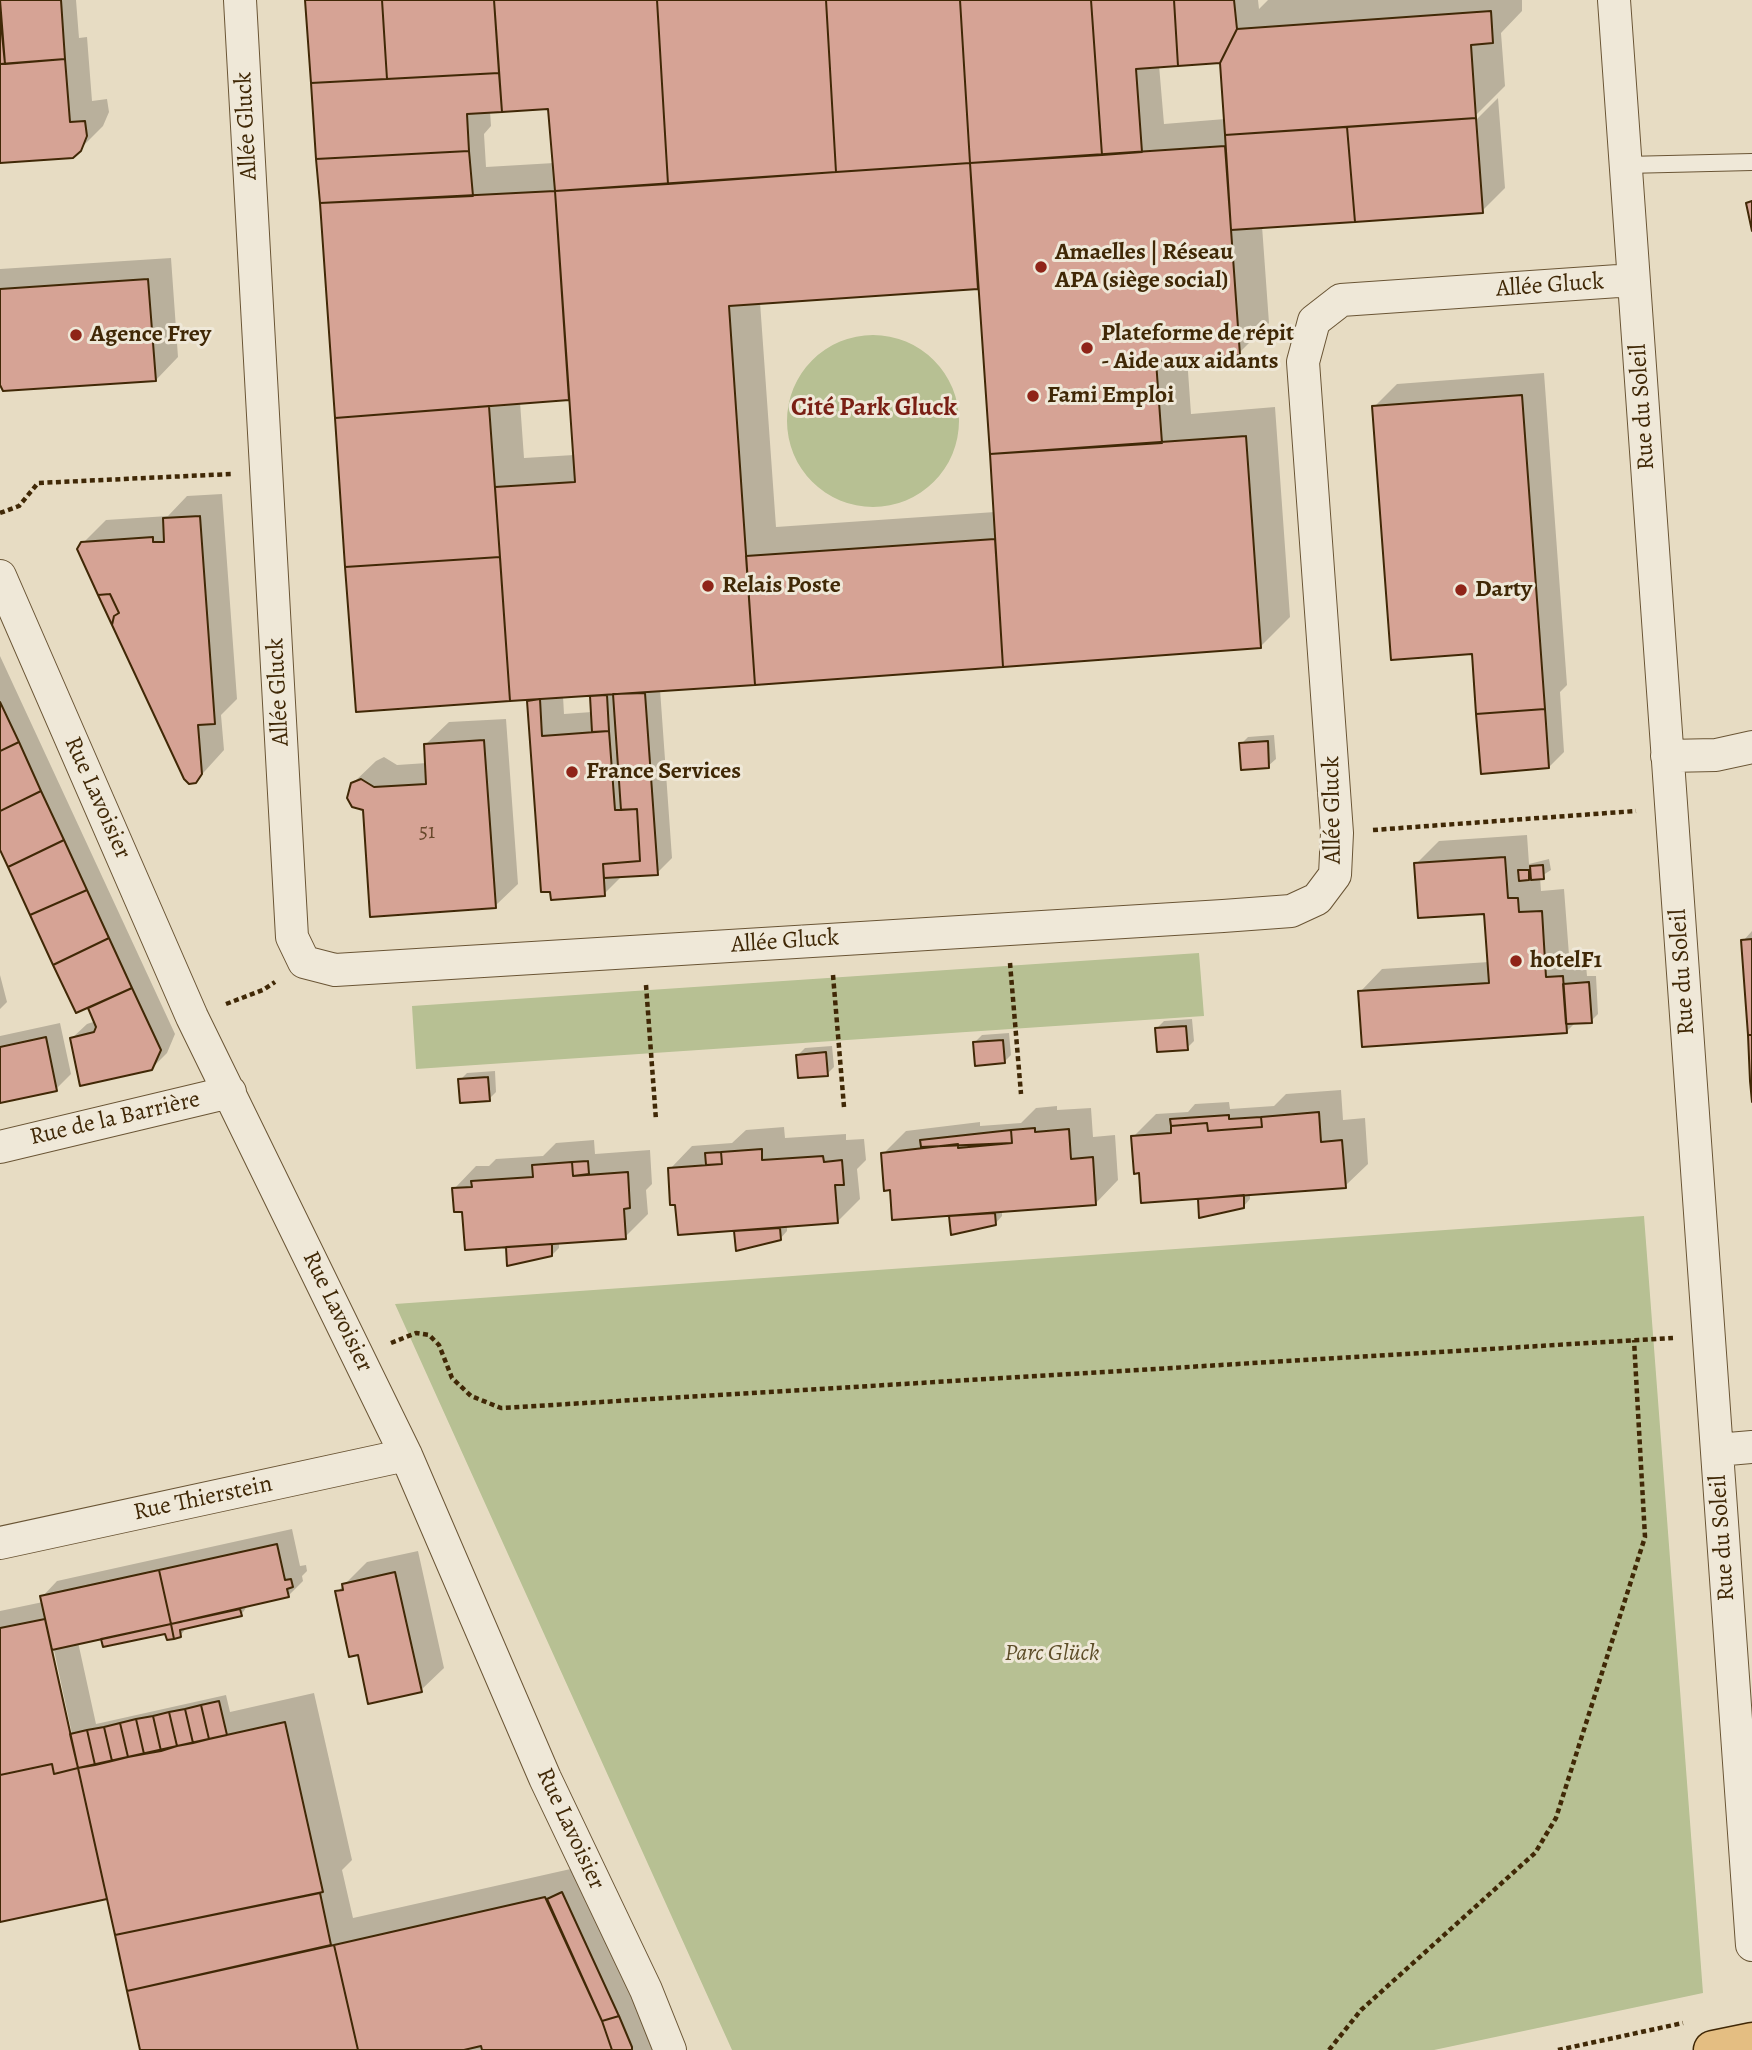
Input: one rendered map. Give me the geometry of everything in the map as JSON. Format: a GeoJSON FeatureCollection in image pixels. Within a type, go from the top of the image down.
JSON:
{"type":"FeatureCollection","features":[{"type":"Feature","properties":{"kind":"main road"},"geometry":{"type":"LineString","coordinates":[[1713,2050],[1752,2042]]}},
{"type":"Feature","properties":{"kind":"street","name":"Allée Gluck"},"geometry":{"type":"LineString","coordinates":[[240,0],[292,937],[304,962],[335,970],[1292,911],[1317,899],[1335,875],[1337,833],[1303,362],[1314,321],[1341,300],[1633,280]]}},
{"type":"Feature","properties":{"kind":"street","name":"Rue du Soleil"},"geometry":{"type":"LineString","coordinates":[[1614,0],[1752,1945]]}},
{"type":"Feature","properties":{"kind":"street","name":"Rue Lavoisier"},"geometry":{"type":"LineString","coordinates":[[0,576],[192,1017],[406,1455],[545,1779],[646,1990],[670,2050]]}},
{"type":"Feature","properties":{"kind":"street"},"geometry":{"type":"LineString","coordinates":[[1667,756],[1716,755],[1752,747]]}},
{"type":"Feature","properties":{"kind":"street","name":"Rue de la Barrière"},"geometry":{"type":"LineString","coordinates":[[0,1147],[230,1092]]}},
{"type":"Feature","properties":{"kind":"street"},"geometry":{"type":"LineString","coordinates":[[1717,1450],[1752,1447]]}},
{"type":"Feature","properties":{"kind":"street","name":"Rue Thierstein"},"geometry":{"type":"LineString","coordinates":[[0,1543],[406,1455]]}},
{"type":"Feature","properties":{"kind":"lane"},"geometry":{"type":"LineString","coordinates":[[1626,165],[1752,162]]}},
{"type":"Feature","properties":{"kind":"path"},"geometry":{"type":"LineString","coordinates":[[0,513],[19,506],[38,482],[267,473]]}},
{"type":"Feature","properties":{"kind":"path"},"geometry":{"type":"LineString","coordinates":[[1337,833],[1671,808]]}},
{"type":"Feature","properties":{"kind":"path"},"geometry":{"type":"LineString","coordinates":[[1007,928],[1021,1094]]}},
{"type":"Feature","properties":{"kind":"path"},"geometry":{"type":"LineString","coordinates":[[830,939],[844,1107]]}},
{"type":"Feature","properties":{"kind":"path"},"geometry":{"type":"LineString","coordinates":[[643,952],[656,1121]]}},
{"type":"Feature","properties":{"kind":"path"},"geometry":{"type":"LineString","coordinates":[[192,1017],[263,990],[304,962]]}},
{"type":"Feature","properties":{"kind":"path"},"geometry":{"type":"LineString","coordinates":[[359,1357],[416,1333],[429,1335],[439,1345],[452,1378],[471,1396],[501,1408],[1709,1336]]}},
{"type":"Feature","properties":{"kind":"path"},"geometry":{"type":"LineString","coordinates":[[1329,2050],[1361,2010],[1535,1853],[1556,1818],[1646,1537],[1633,1340]]}},
{"type":"Feature","properties":{"kind":"path"},"geometry":{"type":"LineString","coordinates":[[1558,2050],[1687,2022]]}},
{"type":"Feature","properties":{"kind":"green space"},"geometry":{"type":"Polygon","coordinates":[[[873,335],[906,342],[933,361],[952,388],[959,421],[952,454],[933,481],[906,500],[873,507],[840,500],[813,481],[794,454],[787,421],[794,388],[813,361],[840,342],[873,335]]]}},
{"type":"Feature","properties":{"kind":"green space"},"geometry":{"type":"Polygon","coordinates":[[[1199,953],[1204,1016],[416,1069],[412,1006],[1199,953]]]}},
{"type":"Feature","properties":{"kind":"green space","name":"Parc Glück"},"geometry":{"type":"Polygon","coordinates":[[[1644,1216],[1703,1993],[1434,2050],[732,2050],[395,1304],[1644,1216]]]}},
{"type":"Feature","properties":{"kind":"building"},"geometry":{"type":"Polygon","coordinates":[[[0,0],[61,0],[65,59],[5,64],[0,0]]]}},
{"type":"Feature","properties":{"kind":"building"},"geometry":{"type":"Polygon","coordinates":[[[305,0],[382,0],[387,79],[311,83],[305,0]]]}},
{"type":"Feature","properties":{"kind":"building"},"geometry":{"type":"Polygon","coordinates":[[[382,0],[494,0],[499,73],[387,79],[382,0]]]}},
{"type":"Feature","properties":{"kind":"building"},"geometry":{"type":"Polygon","coordinates":[[[494,0],[657,0],[668,184],[555,191],[548,109],[502,112],[494,0]]]}},
{"type":"Feature","properties":{"kind":"building"},"geometry":{"type":"Polygon","coordinates":[[[657,0],[826,0],[836,172],[668,184],[657,0]]]}},
{"type":"Feature","properties":{"kind":"building"},"geometry":{"type":"Polygon","coordinates":[[[826,0],[960,0],[970,163],[836,172],[826,0]]]}},
{"type":"Feature","properties":{"kind":"building"},"geometry":{"type":"Polygon","coordinates":[[[960,0],[1091,0],[1102,155],[970,163],[960,0]]]}},
{"type":"Feature","properties":{"kind":"building"},"geometry":{"type":"Polygon","coordinates":[[[1091,0],[1174,0],[1178,66],[1136,69],[1142,152],[1102,155],[1091,0]]]}},
{"type":"Feature","properties":{"kind":"building"},"geometry":{"type":"Polygon","coordinates":[[[1174,0],[1234,0],[1237,29],[1220,63],[1178,66],[1174,0]]]}},
{"type":"Feature","properties":{"kind":"building"},"geometry":{"type":"Polygon","coordinates":[[[1491,11],[1493,43],[1471,45],[1476,118],[1225,135],[1220,63],[1237,29],[1491,11]]]}},
{"type":"Feature","properties":{"kind":"building"},"geometry":{"type":"Polygon","coordinates":[[[0,14],[5,64],[0,64],[0,14]]]}},
{"type":"Feature","properties":{"kind":"building"},"geometry":{"type":"Polygon","coordinates":[[[65,59],[70,122],[85,121],[87,136],[81,151],[73,158],[0,163],[0,64],[65,59]]]}},
{"type":"Feature","properties":{"kind":"building"},"geometry":{"type":"Polygon","coordinates":[[[499,73],[502,112],[467,114],[469,151],[316,159],[311,83],[499,73]]]}},
{"type":"Feature","properties":{"kind":"building"},"geometry":{"type":"Polygon","coordinates":[[[1476,118],[1483,213],[1355,222],[1347,127],[1476,118]]]}},
{"type":"Feature","properties":{"kind":"building"},"geometry":{"type":"Polygon","coordinates":[[[1347,127],[1355,222],[1231,230],[1225,135],[1347,127]]]}},
{"type":"Feature","properties":{"kind":"building"},"geometry":{"type":"Polygon","coordinates":[[[1225,146],[1240,355],[1156,361],[1162,443],[990,454],[970,163],[1225,146]]]}},
{"type":"Feature","properties":{"kind":"building"},"geometry":{"type":"Polygon","coordinates":[[[469,151],[473,196],[320,203],[316,159],[469,151]]]}},
{"type":"Feature","properties":{"kind":"building"},"geometry":{"type":"Polygon","coordinates":[[[970,163],[978,289],[729,306],[755,685],[510,701],[495,487],[575,482],[555,191],[970,163]]]}},
{"type":"Feature","properties":{"kind":"building"},"geometry":{"type":"Polygon","coordinates":[[[555,191],[569,400],[335,418],[320,203],[555,191]]]}},
{"type":"Feature","properties":{"kind":"building"},"geometry":{"type":"Polygon","coordinates":[[[1752,201],[1752,231],[1746,203],[1752,201]]]}},
{"type":"Feature","properties":{"kind":"building","name":"Agence Frey"},"geometry":{"type":"Polygon","coordinates":[[[148,279],[156,381],[3,391],[0,385],[0,289],[148,279]]]}},
{"type":"Feature","properties":{"kind":"building","name":"Darty"},"geometry":{"type":"Polygon","coordinates":[[[1522,395],[1545,709],[1476,714],[1472,654],[1391,660],[1372,406],[1522,395]]]}},
{"type":"Feature","properties":{"kind":"building"},"geometry":{"type":"Polygon","coordinates":[[[489,406],[500,557],[345,567],[335,418],[489,406]]]}},
{"type":"Feature","properties":{"kind":"building"},"geometry":{"type":"Polygon","coordinates":[[[1246,436],[1261,648],[1003,667],[990,454],[1246,436]]]}},
{"type":"Feature","properties":{"kind":"building"},"geometry":{"type":"Polygon","coordinates":[[[200,516],[215,724],[198,725],[202,774],[196,783],[189,784],[184,779],[112,625],[114,616],[119,613],[110,594],[98,595],[77,549],[81,542],[153,537],[153,542],[164,542],[163,518],[200,516]]]}},
{"type":"Feature","properties":{"kind":"building"},"geometry":{"type":"Polygon","coordinates":[[[995,539],[1003,667],[755,685],[746,556],[995,539]]]}},
{"type":"Feature","properties":{"kind":"building"},"geometry":{"type":"Polygon","coordinates":[[[500,557],[510,701],[356,712],[345,567],[500,557]]]}},
{"type":"Feature","properties":{"kind":"building"},"geometry":{"type":"Polygon","coordinates":[[[110,594],[119,613],[114,616],[112,625],[98,595],[110,594]]]}},
{"type":"Feature","properties":{"kind":"building"},"geometry":{"type":"Polygon","coordinates":[[[645,693],[658,875],[604,878],[603,864],[640,861],[637,809],[621,810],[613,694],[645,693]]]}},
{"type":"Feature","properties":{"kind":"building"},"geometry":{"type":"Polygon","coordinates":[[[607,695],[609,731],[592,732],[590,696],[607,695]]]}},
{"type":"Feature","properties":{"kind":"building","name":"France Services"},"geometry":{"type":"Polygon","coordinates":[[[540,699],[542,736],[609,731],[615,810],[637,809],[640,861],[603,864],[605,896],[551,900],[550,892],[541,892],[527,701],[540,699]]]}},
{"type":"Feature","properties":{"kind":"building"},"geometry":{"type":"Polygon","coordinates":[[[0,702],[19,742],[0,751],[0,702]]]}},
{"type":"Feature","properties":{"kind":"building"},"geometry":{"type":"Polygon","coordinates":[[[1545,709],[1549,768],[1481,774],[1476,714],[1545,709]]]}},
{"type":"Feature","properties":{"kind":"building"},"geometry":{"type":"Polygon","coordinates":[[[484,740],[496,908],[370,917],[363,810],[352,807],[347,798],[351,783],[361,779],[374,787],[426,784],[424,744],[484,740]]]}},
{"type":"Feature","properties":{"kind":"building"},"geometry":{"type":"Polygon","coordinates":[[[1268,741],[1269,768],[1241,770],[1239,743],[1268,741]]]}},
{"type":"Feature","properties":{"kind":"building"},"geometry":{"type":"Polygon","coordinates":[[[19,742],[41,791],[0,811],[0,751],[19,742]]]}},
{"type":"Feature","properties":{"kind":"building"},"geometry":{"type":"Polygon","coordinates":[[[41,791],[64,840],[8,867],[0,850],[0,811],[41,791]]]}},
{"type":"Feature","properties":{"kind":"building"},"geometry":{"type":"Polygon","coordinates":[[[64,840],[87,890],[30,915],[8,867],[64,840]]]}},
{"type":"Feature","properties":{"kind":"building","name":"hotelF1"},"geometry":{"type":"Polygon","coordinates":[[[1505,857],[1508,898],[1518,898],[1519,912],[1542,911],[1546,977],[1563,976],[1567,1033],[1362,1047],[1358,991],[1489,983],[1484,914],[1418,918],[1414,863],[1505,857]]]}},
{"type":"Feature","properties":{"kind":"building"},"geometry":{"type":"Polygon","coordinates":[[[1543,865],[1544,879],[1531,880],[1530,866],[1543,865]]]}},
{"type":"Feature","properties":{"kind":"building"},"geometry":{"type":"Polygon","coordinates":[[[1518,870],[1529,870],[1529,880],[1519,881],[1518,870]]]}},
{"type":"Feature","properties":{"kind":"building"},"geometry":{"type":"Polygon","coordinates":[[[87,890],[109,938],[53,965],[30,915],[87,890]]]}},
{"type":"Feature","properties":{"kind":"building"},"geometry":{"type":"Polygon","coordinates":[[[109,938],[132,988],[76,1013],[53,965],[109,938]]]}},
{"type":"Feature","properties":{"kind":"building"},"geometry":{"type":"Polygon","coordinates":[[[1752,939],[1752,1035],[1748,1035],[1741,940],[1752,939]]]}},
{"type":"Feature","properties":{"kind":"building"},"geometry":{"type":"Polygon","coordinates":[[[1589,982],[1592,1023],[1566,1024],[1563,984],[1589,982]]]}},
{"type":"Feature","properties":{"kind":"building"},"geometry":{"type":"Polygon","coordinates":[[[132,988],[161,1050],[152,1070],[80,1086],[70,1038],[94,1032],[96,1027],[88,1008],[132,988]]]}},
{"type":"Feature","properties":{"kind":"building"},"geometry":{"type":"Polygon","coordinates":[[[1186,1026],[1188,1050],[1157,1052],[1155,1028],[1186,1026]]]}},
{"type":"Feature","properties":{"kind":"building"},"geometry":{"type":"Polygon","coordinates":[[[1748,1035],[1752,1035],[1752,1102],[1750,1081],[1748,1035]]]}},
{"type":"Feature","properties":{"kind":"building"},"geometry":{"type":"Polygon","coordinates":[[[46,1037],[57,1091],[0,1103],[0,1047],[46,1037]]]}},
{"type":"Feature","properties":{"kind":"building"},"geometry":{"type":"Polygon","coordinates":[[[1003,1040],[1005,1063],[975,1066],[973,1042],[1003,1040]]]}},
{"type":"Feature","properties":{"kind":"building"},"geometry":{"type":"Polygon","coordinates":[[[826,1052],[828,1076],[798,1078],[796,1055],[826,1052]]]}},
{"type":"Feature","properties":{"kind":"building"},"geometry":{"type":"Polygon","coordinates":[[[488,1077],[490,1101],[460,1103],[458,1079],[488,1077]]]}},
{"type":"Feature","properties":{"kind":"building"},"geometry":{"type":"Polygon","coordinates":[[[1319,1112],[1321,1142],[1342,1140],[1346,1188],[1141,1203],[1139,1173],[1134,1174],[1131,1136],[1171,1133],[1171,1126],[1207,1123],[1208,1131],[1262,1127],[1261,1117],[1319,1112]]]}},
{"type":"Feature","properties":{"kind":"building"},"geometry":{"type":"Polygon","coordinates":[[[1229,1115],[1229,1119],[1261,1117],[1262,1127],[1208,1131],[1207,1123],[1171,1126],[1170,1119],[1229,1115]]]}},
{"type":"Feature","properties":{"kind":"building"},"geometry":{"type":"Polygon","coordinates":[[[1035,1128],[1035,1132],[1069,1129],[1071,1159],[1093,1157],[1096,1205],[892,1220],[890,1190],[884,1191],[881,1153],[958,1144],[958,1148],[1012,1143],[1011,1130],[1035,1128]]]}},
{"type":"Feature","properties":{"kind":"building"},"geometry":{"type":"Polygon","coordinates":[[[1011,1130],[1012,1143],[921,1147],[920,1140],[1011,1130]]]}},
{"type":"Feature","properties":{"kind":"building"},"geometry":{"type":"Polygon","coordinates":[[[762,1149],[762,1160],[823,1156],[824,1162],[842,1160],[844,1185],[835,1185],[838,1223],[678,1235],[675,1205],[670,1205],[668,1168],[722,1164],[721,1152],[762,1149]]]}},
{"type":"Feature","properties":{"kind":"building"},"geometry":{"type":"Polygon","coordinates":[[[721,1152],[722,1164],[706,1165],[705,1153],[721,1152]]]}},
{"type":"Feature","properties":{"kind":"building"},"geometry":{"type":"Polygon","coordinates":[[[588,1161],[589,1174],[573,1176],[572,1162],[588,1161]]]}},
{"type":"Feature","properties":{"kind":"building"},"geometry":{"type":"Polygon","coordinates":[[[572,1162],[573,1176],[628,1172],[630,1208],[624,1209],[626,1239],[465,1250],[462,1212],[454,1212],[452,1188],[472,1187],[471,1181],[533,1177],[532,1165],[572,1162]]]}},
{"type":"Feature","properties":{"kind":"building"},"geometry":{"type":"Polygon","coordinates":[[[1244,1195],[1244,1208],[1199,1218],[1198,1199],[1244,1195]]]}},
{"type":"Feature","properties":{"kind":"building"},"geometry":{"type":"Polygon","coordinates":[[[995,1213],[996,1225],[951,1235],[949,1216],[995,1213]]]}},
{"type":"Feature","properties":{"kind":"building"},"geometry":{"type":"Polygon","coordinates":[[[780,1228],[781,1240],[736,1251],[734,1231],[780,1228]]]}},
{"type":"Feature","properties":{"kind":"building"},"geometry":{"type":"Polygon","coordinates":[[[552,1244],[552,1256],[507,1266],[506,1247],[552,1244]]]}},
{"type":"Feature","properties":{"kind":"building"},"geometry":{"type":"Polygon","coordinates":[[[277,1544],[285,1580],[291,1579],[293,1587],[287,1589],[289,1597],[171,1624],[159,1570],[277,1544]]]}},
{"type":"Feature","properties":{"kind":"building"},"geometry":{"type":"Polygon","coordinates":[[[159,1570],[171,1624],[52,1650],[40,1596],[159,1570]]]}},
{"type":"Feature","properties":{"kind":"building"},"geometry":{"type":"Polygon","coordinates":[[[395,1572],[422,1692],[368,1704],[358,1655],[349,1657],[335,1591],[343,1590],[342,1584],[395,1572]]]}},
{"type":"Feature","properties":{"kind":"building"},"geometry":{"type":"Polygon","coordinates":[[[240,1609],[242,1616],[180,1630],[181,1637],[174,1639],[171,1624],[240,1609]]]}},
{"type":"Feature","properties":{"kind":"building"},"geometry":{"type":"Polygon","coordinates":[[[45,1619],[78,1768],[54,1774],[52,1764],[0,1775],[0,1628],[45,1619]]]}},
{"type":"Feature","properties":{"kind":"building"},"geometry":{"type":"Polygon","coordinates":[[[171,1624],[174,1639],[167,1640],[165,1634],[103,1647],[101,1639],[171,1624]]]}},
{"type":"Feature","properties":{"kind":"building"},"geometry":{"type":"Polygon","coordinates":[[[219,1701],[227,1735],[209,1739],[201,1705],[219,1701]]]}},
{"type":"Feature","properties":{"kind":"building"},"geometry":{"type":"Polygon","coordinates":[[[201,1705],[209,1739],[193,1743],[185,1709],[201,1705]]]}},
{"type":"Feature","properties":{"kind":"building"},"geometry":{"type":"Polygon","coordinates":[[[185,1709],[193,1743],[177,1746],[169,1712],[185,1709]]]}},
{"type":"Feature","properties":{"kind":"building"},"geometry":{"type":"Polygon","coordinates":[[[169,1712],[177,1746],[161,1751],[153,1716],[169,1712]]]}},
{"type":"Feature","properties":{"kind":"building"},"geometry":{"type":"Polygon","coordinates":[[[153,1716],[161,1751],[144,1754],[136,1719],[153,1716]]]}},
{"type":"Feature","properties":{"kind":"building"},"geometry":{"type":"Polygon","coordinates":[[[136,1719],[144,1754],[128,1757],[120,1723],[136,1719]]]}},
{"type":"Feature","properties":{"kind":"building"},"geometry":{"type":"Polygon","coordinates":[[[285,1722],[323,1892],[115,1935],[78,1768],[285,1722]]]}},
{"type":"Feature","properties":{"kind":"building"},"geometry":{"type":"Polygon","coordinates":[[[120,1723],[128,1757],[112,1761],[104,1727],[120,1723]]]}},
{"type":"Feature","properties":{"kind":"building"},"geometry":{"type":"Polygon","coordinates":[[[104,1727],[112,1761],[95,1765],[87,1730],[104,1727]]]}},
{"type":"Feature","properties":{"kind":"building"},"geometry":{"type":"Polygon","coordinates":[[[87,1730],[95,1765],[78,1768],[70,1734],[87,1730]]]}},
{"type":"Feature","properties":{"kind":"building"},"geometry":{"type":"Polygon","coordinates":[[[52,1764],[54,1774],[78,1768],[107,1899],[0,1922],[0,1775],[52,1764]]]}},
{"type":"Feature","properties":{"kind":"building"},"geometry":{"type":"Polygon","coordinates":[[[562,1892],[619,2016],[602,2021],[547,1899],[562,1892]]]}},
{"type":"Feature","properties":{"kind":"building"},"geometry":{"type":"Polygon","coordinates":[[[320,1893],[331,1945],[127,1991],[115,1935],[320,1893]]]}},
{"type":"Feature","properties":{"kind":"building"},"geometry":{"type":"Polygon","coordinates":[[[545,1897],[602,2021],[612,2050],[482,2050],[481,2046],[464,2050],[358,2050],[334,1945],[545,1897]]]}},
{"type":"Feature","properties":{"kind":"building"},"geometry":{"type":"Polygon","coordinates":[[[334,1945],[358,2050],[140,2050],[127,1991],[334,1945]]]}},
{"type":"Feature","properties":{"kind":"building"},"geometry":{"type":"Polygon","coordinates":[[[619,2016],[632,2050],[612,2050],[602,2021],[619,2016]]]}},
{"type":"Feature","properties":{"kind":"place","name":"Amaelles | Réseau APA (siège social)"},"geometry":{"type":"Point","coordinates":[1041,267]}},
{"type":"Feature","properties":{"kind":"place","name":"Agence Frey"},"geometry":{"type":"Point","coordinates":[76,335]}},
{"type":"Feature","properties":{"kind":"place","name":"Plateforme de répit - Aide aux aidants"},"geometry":{"type":"Point","coordinates":[1087,348]}},
{"type":"Feature","properties":{"kind":"place","name":"Fami Emploi"},"geometry":{"type":"Point","coordinates":[1033,396]}},
{"type":"Feature","properties":{"kind":"place","name":"Relais Poste"},"geometry":{"type":"Point","coordinates":[708,586]}},
{"type":"Feature","properties":{"kind":"place","name":"Darty"},"geometry":{"type":"Point","coordinates":[1461,590]}},
{"type":"Feature","properties":{"kind":"place","name":"France Services"},"geometry":{"type":"Point","coordinates":[572,772]}},
{"type":"Feature","properties":{"kind":"place","name":"hotelF1"},"geometry":{"type":"Point","coordinates":[1516,961]}},
{"type":"Feature","properties":{"kind":"district","name":"Cité Park Gluck"},"geometry":{"type":"Point","coordinates":[874,409]}}]}
